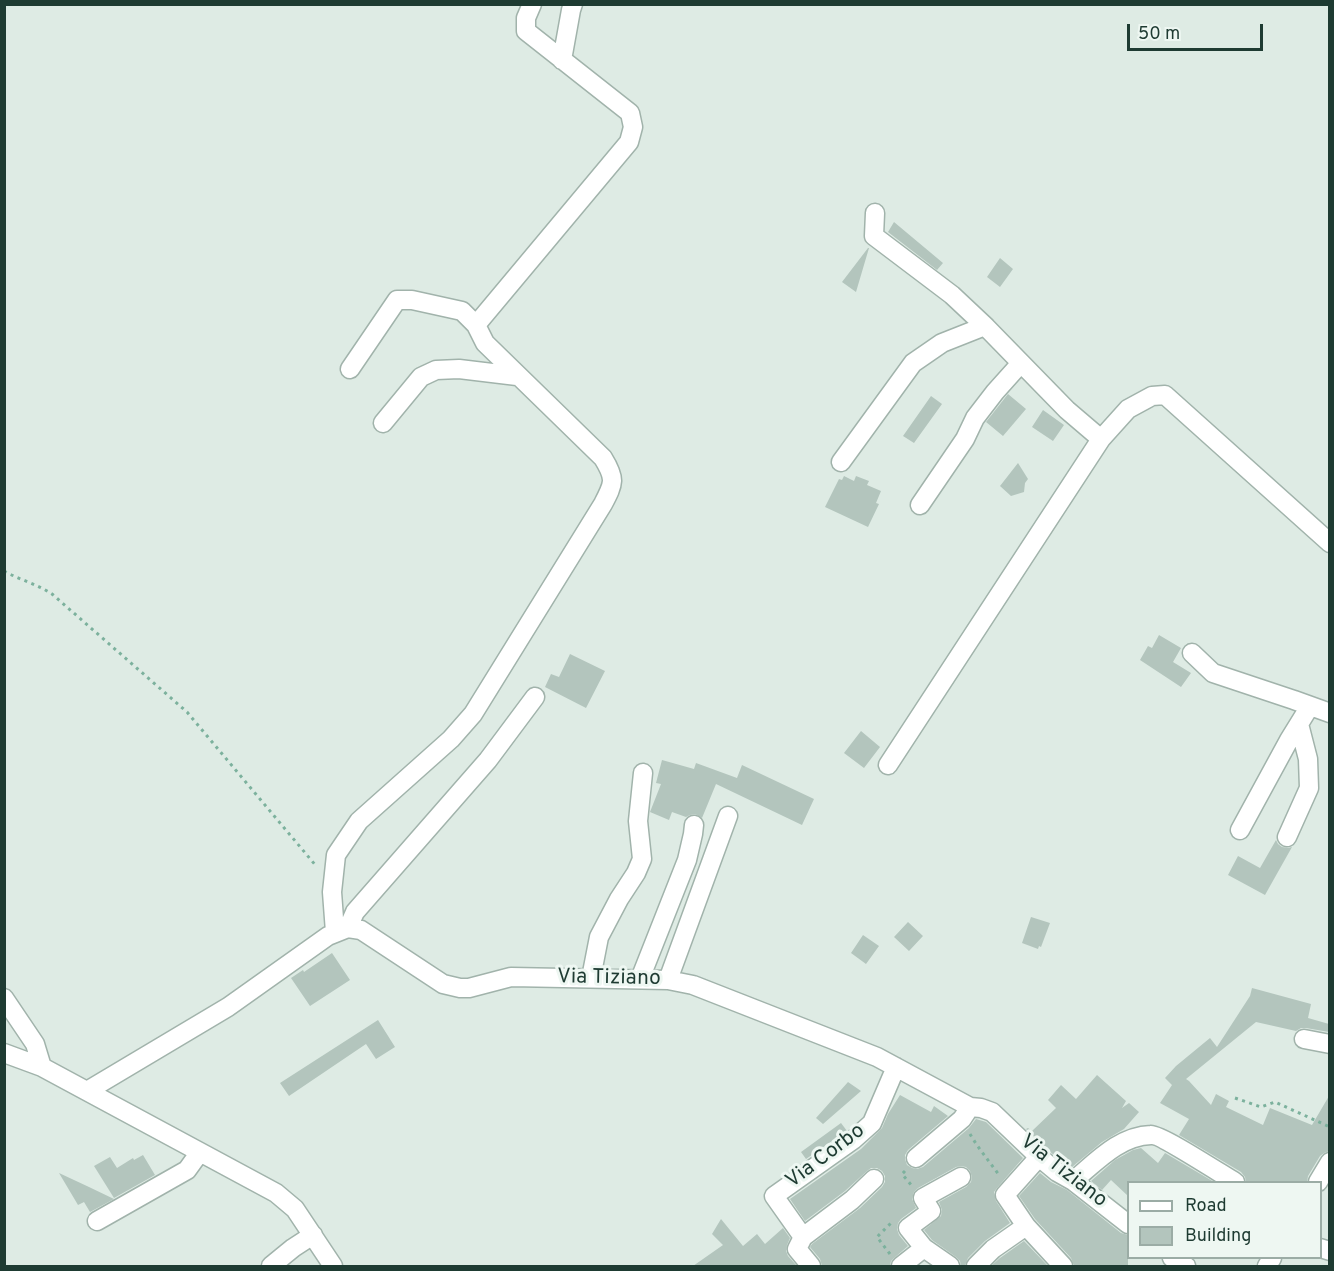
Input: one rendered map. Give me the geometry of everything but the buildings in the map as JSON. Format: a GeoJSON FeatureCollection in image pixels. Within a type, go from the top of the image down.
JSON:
{"type":"FeatureCollection","features":[{"type":"Feature","properties":{"kind":"street"},"geometry":{"type":"LineString","coordinates":[[476,325],[629,142],[633,127],[630,113],[526,31],[526,18],[532,4]]}},
{"type":"Feature","properties":{"kind":"street"},"geometry":{"type":"LineString","coordinates":[[562,60],[573,4]]}},
{"type":"Feature","properties":{"kind":"street"},"geometry":{"type":"LineString","coordinates":[[875,213],[874,236],[952,296],[985,326],[1067,410],[1101,439]]}},
{"type":"Feature","properties":{"kind":"street"},"geometry":{"type":"LineString","coordinates":[[341,930],[332,892],[336,855],[359,821],[451,739],[473,714],[612,486],[612,473],[603,458],[485,344],[476,325],[462,311],[412,300],[397,300],[350,369]]}},
{"type":"Feature","properties":{"kind":"street"},"geometry":{"type":"LineString","coordinates":[[841,462],[913,363],[942,344],[985,326]]}},
{"type":"Feature","properties":{"kind":"street"},"geometry":{"type":"LineString","coordinates":[[920,505],[965,439],[975,418],[1021,363]]}},
{"type":"Feature","properties":{"kind":"street"},"geometry":{"type":"LineString","coordinates":[[383,423],[421,377],[436,370],[459,369],[517,376]]}},
{"type":"Feature","properties":{"kind":"street"},"geometry":{"type":"LineString","coordinates":[[888,765],[1101,439],[1128,409],[1152,396],[1165,395],[1329,543]]}},
{"type":"Feature","properties":{"kind":"street"},"geometry":{"type":"LineString","coordinates":[[1192,653],[1213,674],[1329,713]]}},
{"type":"Feature","properties":{"kind":"street"},"geometry":{"type":"LineString","coordinates":[[87,1091],[228,1006],[316,943],[341,930],[488,760],[535,698]]}},
{"type":"Feature","properties":{"kind":"street"},"geometry":{"type":"LineString","coordinates":[[1240,830],[1310,706]]}},
{"type":"Feature","properties":{"kind":"street"},"geometry":{"type":"LineString","coordinates":[[1287,837],[1309,788],[1308,759],[1299,724]]}},
{"type":"Feature","properties":{"kind":"street"},"geometry":{"type":"LineString","coordinates":[[591,978],[599,937],[642,859],[638,821],[643,773]]}},
{"type":"Feature","properties":{"kind":"street"},"geometry":{"type":"LineString","coordinates":[[668,980],[728,816]]}},
{"type":"Feature","properties":{"kind":"street"},"geometry":{"type":"LineString","coordinates":[[640,979],[687,860],[694,825]]}},
{"type":"Feature","properties":{"kind":"street","name":"Via Tiziano"},"geometry":{"type":"LineString","coordinates":[[341,930],[361,930],[443,984],[460,988],[478,986],[511,977],[668,980],[693,985],[877,1057],[970,1107],[992,1112],[1057,1172],[1073,1181],[1127,1223]]}},
{"type":"Feature","properties":{"kind":"street"},"geometry":{"type":"LineString","coordinates":[[4,998],[35,1044],[42,1067]]}},
{"type":"Feature","properties":{"kind":"street"},"geometry":{"type":"LineString","coordinates":[[1304,1039],[1329,1044]]}},
{"type":"Feature","properties":{"kind":"street"},"geometry":{"type":"LineString","coordinates":[[4,1053],[42,1067],[276,1193],[295,1209],[333,1266]]}},
{"type":"Feature","properties":{"kind":"street","name":"Via Corbo"},"geometry":{"type":"LineString","coordinates":[[811,1266],[796,1249],[803,1237],[774,1196],[853,1140],[872,1122],[896,1067]]}},
{"type":"Feature","properties":{"kind":"street"},"geometry":{"type":"LineString","coordinates":[[916,1158],[962,1119],[970,1107]]}},
{"type":"Feature","properties":{"kind":"street"},"geometry":{"type":"LineString","coordinates":[[1073,1181],[1114,1147],[1131,1138],[1154,1134],[1233,1181]]}},
{"type":"Feature","properties":{"kind":"street"},"geometry":{"type":"LineString","coordinates":[[97,1221],[187,1170],[200,1152]]}},
{"type":"Feature","properties":{"kind":"street"},"geometry":{"type":"LineString","coordinates":[[1039,1157],[1005,1195],[1026,1226],[1063,1266]]}},
{"type":"Feature","properties":{"kind":"street"},"geometry":{"type":"LineString","coordinates":[[1319,1181],[1329,1162]]}},
{"type":"Feature","properties":{"kind":"street"},"geometry":{"type":"LineString","coordinates":[[950,1266],[924,1248],[908,1228],[931,1210],[923,1198],[961,1178]]}},
{"type":"Feature","properties":{"kind":"street"},"geometry":{"type":"LineString","coordinates":[[803,1237],[852,1200],[874,1179]]}},
{"type":"Feature","properties":{"kind":"street"},"geometry":{"type":"LineString","coordinates":[[976,1266],[993,1248],[1026,1226]]}},
{"type":"Feature","properties":{"kind":"street"},"geometry":{"type":"LineString","coordinates":[[271,1266],[313,1235]]}},
{"type":"Feature","properties":{"kind":"street"},"geometry":{"type":"LineString","coordinates":[[901,1266],[924,1248]]}},
{"type":"Feature","properties":{"kind":"path"},"geometry":{"type":"LineString","coordinates":[[4,571],[52,594],[187,712],[318,867]]}},
{"type":"Feature","properties":{"kind":"path"},"geometry":{"type":"LineString","coordinates":[[1235,1098],[1261,1107],[1275,1102],[1329,1127]]}},
{"type":"Feature","properties":{"kind":"path"},"geometry":{"type":"LineString","coordinates":[[978,1148],[1010,1190]]}},
{"type":"Feature","properties":{"kind":"path"},"geometry":{"type":"LineString","coordinates":[[916,1158],[902,1174],[923,1198]]}},
{"type":"Feature","properties":{"kind":"path"},"geometry":{"type":"LineString","coordinates":[[901,1266],[877,1237],[891,1223],[908,1228]]}}]}
